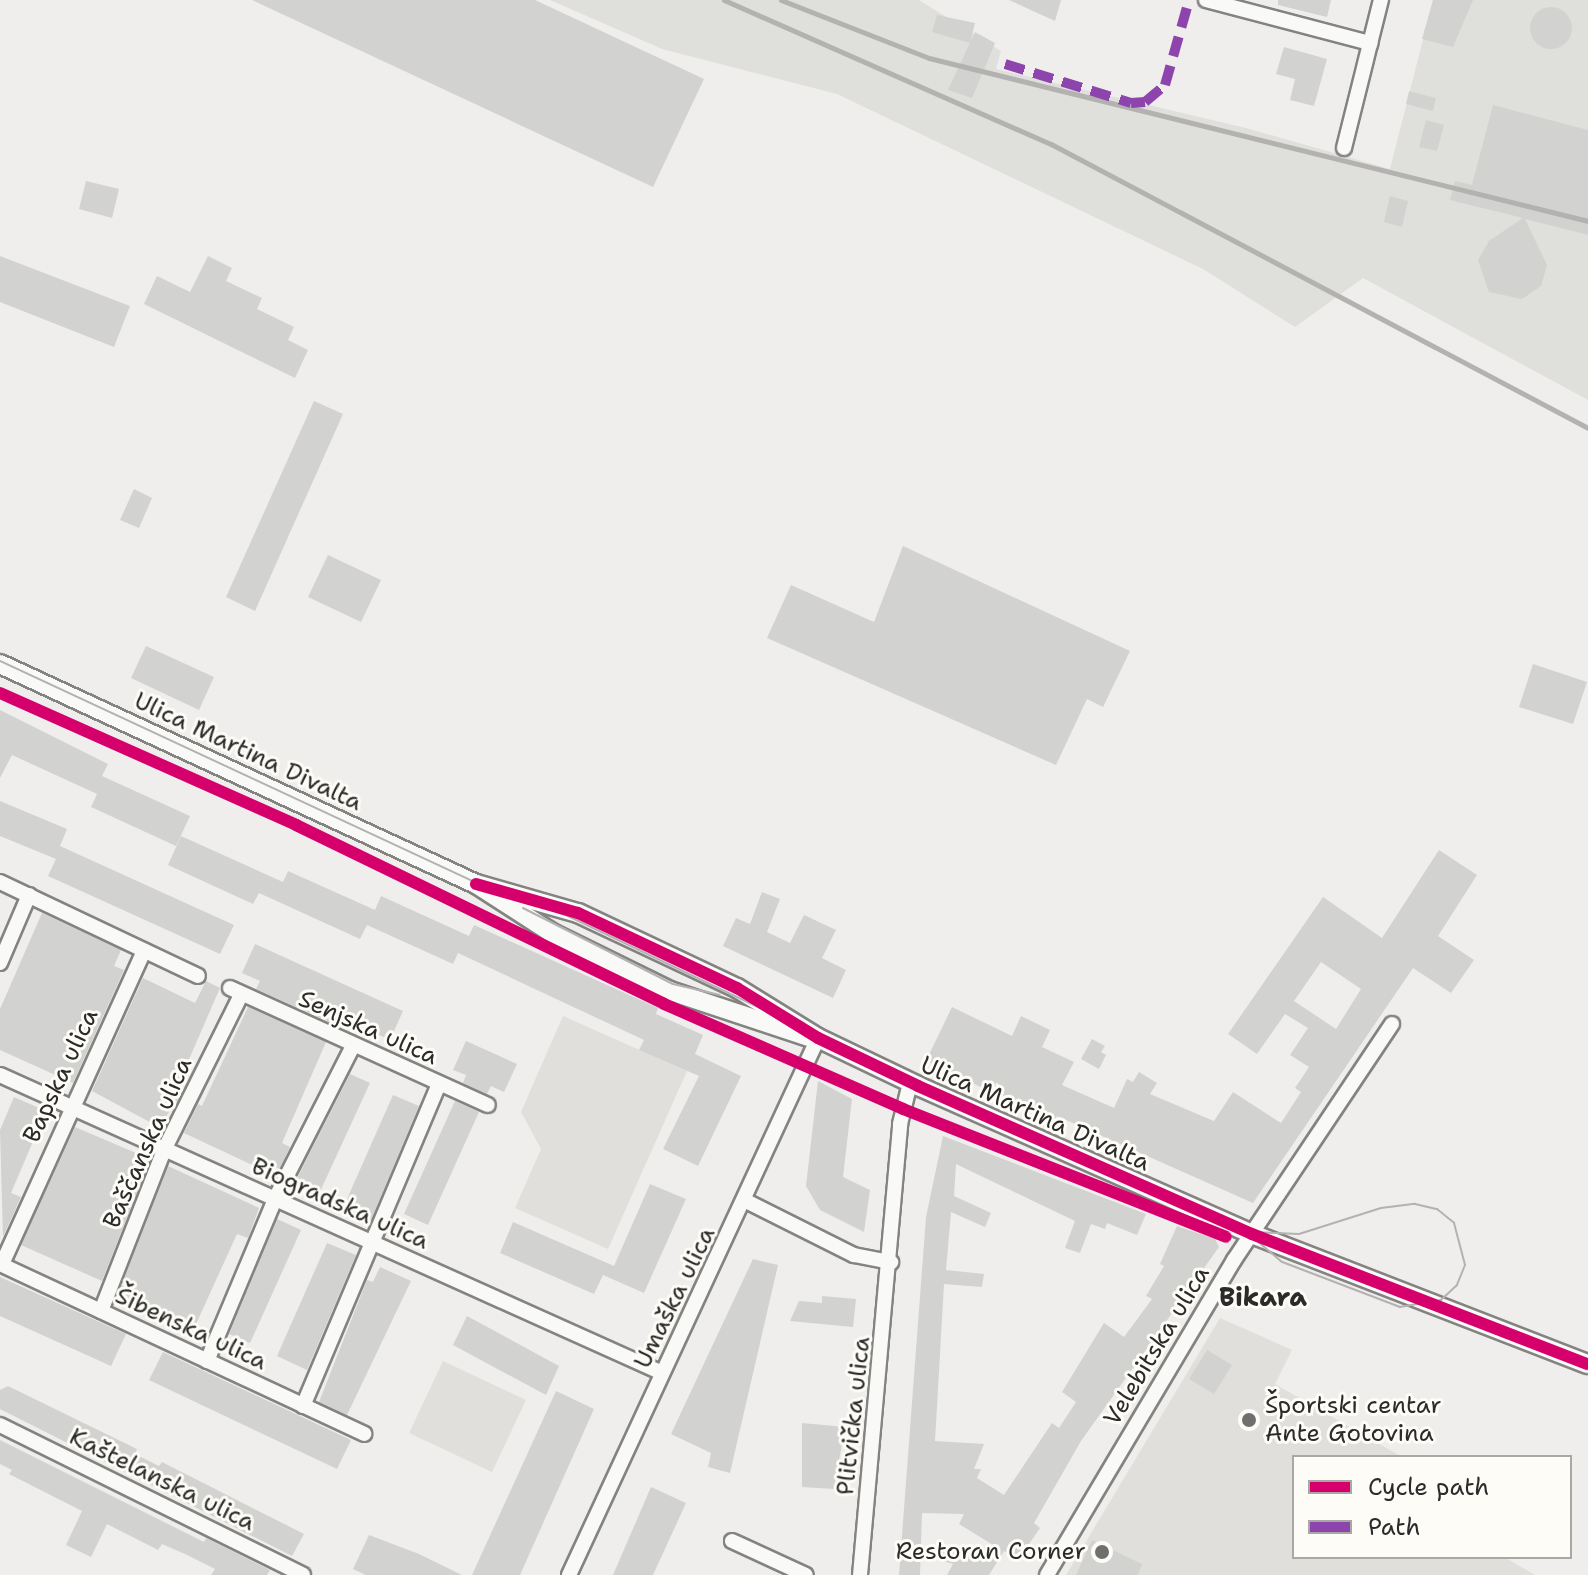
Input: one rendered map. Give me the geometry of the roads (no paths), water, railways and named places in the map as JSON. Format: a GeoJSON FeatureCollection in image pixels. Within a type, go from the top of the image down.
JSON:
{"type":"FeatureCollection","features":[{"type":"Feature","properties":{"kind":"street"},"geometry":{"type":"LineString","coordinates":[[1206,0],[1370,43]]}},
{"type":"Feature","properties":{"kind":"street"},"geometry":{"type":"LineString","coordinates":[[1344,148],[1381,0]]}},
{"type":"Feature","properties":{"kind":"street","name":"Ulica Martina Divalta"},"geometry":{"type":"LineString","coordinates":[[2,670],[476,884],[578,913],[737,988],[818,1038],[910,1083],[1252,1234],[1588,1364]]}},
{"type":"Feature","properties":{"kind":"street"},"geometry":{"type":"LineString","coordinates":[[0,882],[198,976]]}},
{"type":"Feature","properties":{"kind":"street","name":"Ulica Martina Divalta"},"geometry":{"type":"LineString","coordinates":[[476,884],[552,933],[670,991],[818,1038]]}},
{"type":"Feature","properties":{"kind":"street"},"geometry":{"type":"LineString","coordinates":[[0,963],[29,895]]}},
{"type":"Feature","properties":{"kind":"street","name":"Bapska ulica"},"geometry":{"type":"LineString","coordinates":[[1,1264],[70,1107],[144,951]]}},
{"type":"Feature","properties":{"kind":"street","name":"Senjska ulica"},"geometry":{"type":"LineString","coordinates":[[236,991],[488,1105]]}},
{"type":"Feature","properties":{"kind":"street","name":"Baščanska ulica"},"geometry":{"type":"LineString","coordinates":[[101,1311],[164,1150],[236,991]]}},
{"type":"Feature","properties":{"kind":"street","name":"Velebitska ulica"},"geometry":{"type":"LineString","coordinates":[[1047,1575],[1252,1234],[1392,1024]]}},
{"type":"Feature","properties":{"kind":"street","name":"Umaška ulica"},"geometry":{"type":"LineString","coordinates":[[569,1575],[746,1201],[818,1038]]}},
{"type":"Feature","properties":{"kind":"street"},"geometry":{"type":"LineString","coordinates":[[207,1361],[275,1199],[353,1046]]}},
{"type":"Feature","properties":{"kind":"street","name":"Biogradska ulica"},"geometry":{"type":"LineString","coordinates":[[0,1075],[662,1373]]}},
{"type":"Feature","properties":{"kind":"street","name":"Plitvička ulica"},"geometry":{"type":"LineString","coordinates":[[860,1575],[891,1262],[900,1124],[910,1083]]}},
{"type":"Feature","properties":{"kind":"street"},"geometry":{"type":"LineString","coordinates":[[303,1406],[439,1084]]}},
{"type":"Feature","properties":{"kind":"street"},"geometry":{"type":"LineString","coordinates":[[746,1201],[854,1255],[891,1262]]}},
{"type":"Feature","properties":{"kind":"street","name":"Šibenska ulica"},"geometry":{"type":"LineString","coordinates":[[1,1264],[364,1434]]}},
{"type":"Feature","properties":{"kind":"street","name":"Kaštelanska ulica"},"geometry":{"type":"LineString","coordinates":[[0,1425],[303,1575]]}},
{"type":"Feature","properties":{"kind":"street"},"geometry":{"type":"LineString","coordinates":[[732,1541],[806,1575]]}},
{"type":"Feature","properties":{"kind":"tram line"},"geometry":{"type":"LineString","coordinates":[[0,661],[496,892]]}},
{"type":"Feature","properties":{"kind":"tram line"},"geometry":{"type":"LineString","coordinates":[[487,887],[568,916],[936,1092],[1253,1232],[1299,1234],[1381,1208],[1415,1204],[1437,1209],[1454,1223],[1465,1265],[1457,1285],[1441,1300],[1400,1307],[1282,1262],[1238,1225]]}},
{"type":"Feature","properties":{"kind":"tram line"},"geometry":{"type":"LineString","coordinates":[[523,908],[673,984],[720,995]]}},
{"type":"Feature","properties":{"kind":"railway"},"geometry":{"type":"LineString","coordinates":[[724,0],[1051,144],[1588,428]]}},
{"type":"Feature","properties":{"kind":"railway"},"geometry":{"type":"LineString","coordinates":[[781,0],[929,58],[1588,221]]}},
{"type":"Feature","properties":{"kind":"place","name":"Športski centar Ante Gotovina"},"geometry":{"type":"Point","coordinates":[1249,1420]}},
{"type":"Feature","properties":{"kind":"place","name":"Restoran Corner"},"geometry":{"type":"Point","coordinates":[1102,1552]}},
{"type":"Feature","properties":{"kind":"district","name":"Bikara"},"geometry":{"type":"Point","coordinates":[1263,1297]}}]}
